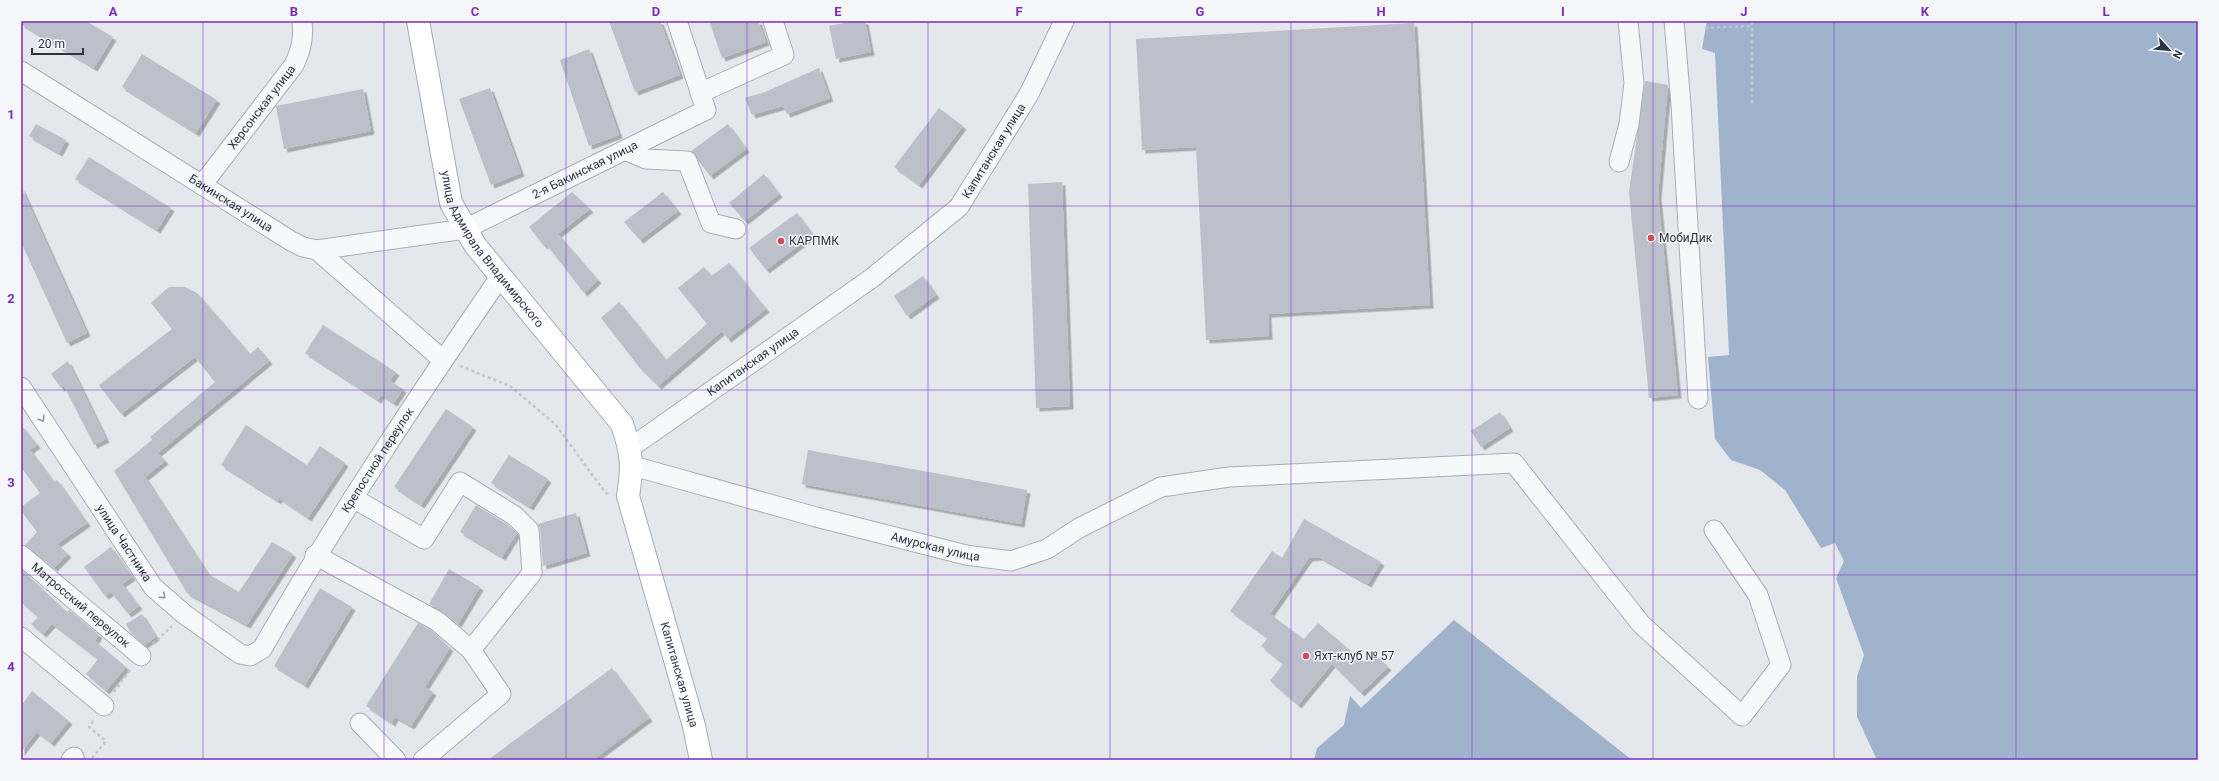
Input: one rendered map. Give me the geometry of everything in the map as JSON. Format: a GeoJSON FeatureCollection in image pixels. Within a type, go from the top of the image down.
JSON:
{"type":"FeatureCollection","features":[{"type":"Feature","properties":{"kind":"main road","name":"улица Адмирала Владимирского"},"geometry":{"type":"LineString","coordinates":[[418,21],[451,203],[475,245],[622,424],[632,457]]}},
{"type":"Feature","properties":{"kind":"main road","name":"Капитанская улица"},"geometry":{"type":"LineString","coordinates":[[632,457],[628,496],[694,726],[701,760]]}},
{"type":"Feature","properties":{"kind":"street","name":"Херсонская улица"},"geometry":{"type":"LineString","coordinates":[[202,185],[294,65],[300,52],[303,37],[302,21]]}},
{"type":"Feature","properties":{"kind":"street"},"geometry":{"type":"LineString","coordinates":[[677,21],[703,101]]}},
{"type":"Feature","properties":{"kind":"street","name":"2-я Бакинская улица"},"geometry":{"type":"LineString","coordinates":[[465,229],[625,150],[703,101],[784,55],[773,21]]}},
{"type":"Feature","properties":{"kind":"street","name":"Капитанская улица"},"geometry":{"type":"LineString","coordinates":[[632,457],[872,278],[959,207],[1029,94],[1064,21]]}},
{"type":"Feature","properties":{"kind":"street"},"geometry":{"type":"LineString","coordinates":[[1619,162],[1629,124],[1634,83],[1628,21]]}},
{"type":"Feature","properties":{"kind":"street"},"geometry":{"type":"LineString","coordinates":[[1674,21],[1682,105],[1698,399]]}},
{"type":"Feature","properties":{"kind":"street","name":"Бакинская улица"},"geometry":{"type":"LineString","coordinates":[[21,71],[291,241],[303,247],[317,250],[465,229]]}},
{"type":"Feature","properties":{"kind":"street"},"geometry":{"type":"LineString","coordinates":[[625,150],[646,159],[687,161],[710,223],[736,229]]}},
{"type":"Feature","properties":{"kind":"street"},"geometry":{"type":"LineString","coordinates":[[317,250],[443,360]]}},
{"type":"Feature","properties":{"kind":"street","name":"Крепостной переулок"},"geometry":{"type":"LineString","coordinates":[[262,649],[316,556],[353,498],[443,360],[500,277]]}},
{"type":"Feature","properties":{"kind":"street","name":"улица Частника"},"geometry":{"type":"LineString","coordinates":[[21,387],[153,587],[184,614],[240,654],[250,656],[262,649]]}},
{"type":"Feature","properties":{"kind":"street","name":"Амурская улица"},"geometry":{"type":"LineString","coordinates":[[632,457],[816,517],[966,555],[1011,561],[1047,549],[1079,528],[1161,488],[1229,477],[1514,463],[1641,624],[1742,716],[1781,665],[1758,595],[1714,530]]}},
{"type":"Feature","properties":{"kind":"street"},"geometry":{"type":"LineString","coordinates":[[353,498],[424,539],[460,482],[515,516],[529,530],[532,573],[471,650]]}},
{"type":"Feature","properties":{"kind":"street","name":"Матросский переулок"},"geometry":{"type":"LineString","coordinates":[[21,555],[141,656]]}},
{"type":"Feature","properties":{"kind":"street"},"geometry":{"type":"LineString","coordinates":[[316,556],[437,621],[471,650],[501,694],[423,760]]}},
{"type":"Feature","properties":{"kind":"street"},"geometry":{"type":"LineString","coordinates":[[21,637],[104,706]]}},
{"type":"Feature","properties":{"kind":"street"},"geometry":{"type":"LineString","coordinates":[[360,723],[396,760]]}},
{"type":"Feature","properties":{"kind":"path"},"geometry":{"type":"LineString","coordinates":[[1752,21],[1752,103]]}},
{"type":"Feature","properties":{"kind":"path"},"geometry":{"type":"LineString","coordinates":[[1706,28],[1752,26]]}},
{"type":"Feature","properties":{"kind":"path"},"geometry":{"type":"LineString","coordinates":[[443,360],[510,386],[555,424],[605,492],[613,496],[628,496]]}},
{"type":"Feature","properties":{"kind":"path"},"geometry":{"type":"LineString","coordinates":[[78,759],[106,741],[89,727],[104,706]]}},
{"type":"Feature","properties":{"kind":"water"},"geometry":{"type":"Polygon","coordinates":[[[1707,21],[2198,21],[2198,760],[1877,760],[1857,717],[1857,677],[1864,655],[1836,578],[1844,561],[1835,543],[1821,548],[1785,490],[1760,470],[1731,460],[1715,439],[1708,357],[1729,355],[1715,53],[1702,49],[1707,21]]]}},
{"type":"Feature","properties":{"kind":"water"},"geometry":{"type":"Polygon","coordinates":[[[1454,620],[1632,760],[1314,760],[1317,748],[1344,725],[1350,696],[1361,708],[1454,620]]]}},
{"type":"Feature","properties":{"kind":"building"},"geometry":{"type":"Polygon","coordinates":[[[21,21],[86,21],[113,37],[94,68],[21,24],[21,21]]]}},
{"type":"Feature","properties":{"kind":"building"},"geometry":{"type":"Polygon","coordinates":[[[609,21],[660,21],[680,75],[635,92],[609,21]]]}},
{"type":"Feature","properties":{"kind":"building"},"geometry":{"type":"Polygon","coordinates":[[[709,21],[758,21],[766,42],[722,58],[709,21]]]}},
{"type":"Feature","properties":{"kind":"building"},"geometry":{"type":"Polygon","coordinates":[[[855,21],[865,21],[871,52],[836,59],[829,26],[855,21]]]}},
{"type":"Feature","properties":{"kind":"building"},"geometry":{"type":"Polygon","coordinates":[[[1414,23],[1430,305],[1268,314],[1269,336],[1206,340],[1196,147],[1142,150],[1136,39],[1414,23]]]}},
{"type":"Feature","properties":{"kind":"building"},"geometry":{"type":"Polygon","coordinates":[[[589,49],[619,135],[589,146],[560,60],[589,49]]]}},
{"type":"Feature","properties":{"kind":"building"},"geometry":{"type":"Polygon","coordinates":[[[142,54],[217,100],[196,133],[122,87],[142,54]]]}},
{"type":"Feature","properties":{"kind":"building"},"geometry":{"type":"Polygon","coordinates":[[[819,68],[830,98],[787,114],[783,106],[752,115],[745,98],[765,92],[819,68]]]}},
{"type":"Feature","properties":{"kind":"building"},"geometry":{"type":"Polygon","coordinates":[[[1645,81],[1668,85],[1658,195],[1678,395],[1649,398],[1629,192],[1645,81]]]}},
{"type":"Feature","properties":{"kind":"building"},"geometry":{"type":"Polygon","coordinates":[[[490,88],[521,173],[491,185],[459,99],[490,88]]]}},
{"type":"Feature","properties":{"kind":"building"},"geometry":{"type":"Polygon","coordinates":[[[363,89],[371,131],[284,149],[276,106],[363,89]]]}},
{"type":"Feature","properties":{"kind":"building"},"geometry":{"type":"Polygon","coordinates":[[[939,108],[963,126],[919,185],[894,167],[939,108]]]}},
{"type":"Feature","properties":{"kind":"building"},"geometry":{"type":"Polygon","coordinates":[[[36,124],[66,140],[59,153],[29,136],[36,124]]]}},
{"type":"Feature","properties":{"kind":"building"},"geometry":{"type":"Polygon","coordinates":[[[728,124],[746,149],[710,176],[691,151],[728,124]]]}},
{"type":"Feature","properties":{"kind":"building"},"geometry":{"type":"Polygon","coordinates":[[[89,157],[171,208],[157,230],[75,179],[89,157]]]}},
{"type":"Feature","properties":{"kind":"building"},"geometry":{"type":"Polygon","coordinates":[[[764,174],[779,194],[745,221],[729,203],[764,174]]]}},
{"type":"Feature","properties":{"kind":"building"},"geometry":{"type":"Polygon","coordinates":[[[1062,182],[1070,406],[1036,408],[1028,184],[1062,182]]]}},
{"type":"Feature","properties":{"kind":"building"},"geometry":{"type":"Polygon","coordinates":[[[21,187],[87,333],[67,343],[21,242],[21,187]]]}},
{"type":"Feature","properties":{"kind":"building"},"geometry":{"type":"Polygon","coordinates":[[[572,192],[590,209],[558,234],[598,280],[584,293],[546,244],[544,246],[529,227],[572,192]]]}},
{"type":"Feature","properties":{"kind":"building"},"geometry":{"type":"Polygon","coordinates":[[[663,192],[678,211],[640,240],[624,222],[663,192]]]}},
{"type":"Feature","properties":{"kind":"building","name":"КАРПМК"},"geometry":{"type":"Polygon","coordinates":[[[797,213],[813,235],[766,270],[749,248],[797,213]]]}},
{"type":"Feature","properties":{"kind":"building"},"geometry":{"type":"Polygon","coordinates":[[[729,263],[766,309],[728,339],[722,331],[658,386],[639,367],[601,318],[619,302],[666,360],[707,324],[678,288],[704,267],[711,276],[729,263]]]}},
{"type":"Feature","properties":{"kind":"building"},"geometry":{"type":"Polygon","coordinates":[[[923,276],[936,295],[907,316],[894,296],[923,276]]]}},
{"type":"Feature","properties":{"kind":"building"},"geometry":{"type":"Polygon","coordinates":[[[169,287],[185,287],[197,293],[250,354],[258,347],[269,361],[158,453],[165,461],[145,477],[208,574],[239,592],[272,542],[293,554],[247,625],[187,593],[114,471],[152,440],[150,437],[215,382],[195,357],[121,414],[99,385],[172,329],[151,303],[169,287]]]}},
{"type":"Feature","properties":{"kind":"building"},"geometry":{"type":"Polygon","coordinates":[[[323,325],[396,372],[390,381],[403,389],[394,403],[381,395],[378,400],[305,353],[323,325]]]}},
{"type":"Feature","properties":{"kind":"building"},"geometry":{"type":"Polygon","coordinates":[[[68,361],[106,439],[94,445],[64,386],[61,388],[51,374],[68,361]]]}},
{"type":"Feature","properties":{"kind":"building"},"geometry":{"type":"Polygon","coordinates":[[[446,409],[473,427],[421,505],[394,487],[446,409]]]}},
{"type":"Feature","properties":{"kind":"building"},"geometry":{"type":"Polygon","coordinates":[[[1500,412],[1510,428],[1481,447],[1471,431],[1500,412]]]}},
{"type":"Feature","properties":{"kind":"building"},"geometry":{"type":"Polygon","coordinates":[[[21,425],[37,445],[30,450],[54,482],[57,480],[87,523],[57,544],[68,554],[54,568],[25,545],[37,532],[21,511],[21,507],[40,493],[21,467],[21,425]]]}},
{"type":"Feature","properties":{"kind":"building"},"geometry":{"type":"Polygon","coordinates":[[[246,425],[307,465],[320,446],[345,463],[308,518],[279,498],[278,501],[221,465],[246,425]]]}},
{"type":"Feature","properties":{"kind":"building"},"geometry":{"type":"Polygon","coordinates":[[[808,450],[1027,490],[1021,524],[802,484],[808,450]]]}},
{"type":"Feature","properties":{"kind":"building"},"geometry":{"type":"Polygon","coordinates":[[[509,455],[548,479],[530,507],[491,483],[509,455]]]}},
{"type":"Feature","properties":{"kind":"building"},"geometry":{"type":"Polygon","coordinates":[[[476,505],[508,525],[517,533],[502,557],[460,532],[476,505]]]}},
{"type":"Feature","properties":{"kind":"building"},"geometry":{"type":"Polygon","coordinates":[[[576,513],[587,553],[543,566],[540,529],[538,524],[576,513]]]}},
{"type":"Feature","properties":{"kind":"building"},"geometry":{"type":"Polygon","coordinates":[[[1304,519],[1381,562],[1368,584],[1319,557],[1309,558],[1270,614],[1304,639],[1318,623],[1364,662],[1373,652],[1388,667],[1361,693],[1332,664],[1298,705],[1270,681],[1283,664],[1261,646],[1268,638],[1230,611],[1272,551],[1282,558],[1304,519]]]}},
{"type":"Feature","properties":{"kind":"building"},"geometry":{"type":"Polygon","coordinates":[[[111,547],[132,577],[122,584],[139,606],[128,614],[111,592],[105,596],[84,567],[111,547]]]}},
{"type":"Feature","properties":{"kind":"building"},"geometry":{"type":"Polygon","coordinates":[[[21,569],[67,612],[69,610],[99,635],[95,641],[126,667],[106,691],[86,674],[98,659],[52,624],[43,634],[31,624],[38,617],[21,602],[21,569]]]}},
{"type":"Feature","properties":{"kind":"building"},"geometry":{"type":"Polygon","coordinates":[[[449,569],[480,587],[458,624],[429,604],[449,569]]]}},
{"type":"Feature","properties":{"kind":"building"},"geometry":{"type":"Polygon","coordinates":[[[320,588],[352,607],[305,685],[274,666],[320,588]]]}},
{"type":"Feature","properties":{"kind":"building"},"geometry":{"type":"Polygon","coordinates":[[[142,614],[156,637],[144,645],[131,633],[126,624],[142,614]]]}},
{"type":"Feature","properties":{"kind":"building"},"geometry":{"type":"Polygon","coordinates":[[[418,623],[431,630],[450,648],[425,687],[433,692],[411,726],[395,717],[392,723],[366,706],[418,623]]]}},
{"type":"Feature","properties":{"kind":"building"},"geometry":{"type":"Polygon","coordinates":[[[612,668],[649,718],[593,760],[488,760],[612,668]]]}},
{"type":"Feature","properties":{"kind":"building"},"geometry":{"type":"Polygon","coordinates":[[[32,691],[69,721],[51,743],[37,732],[21,752],[21,706],[32,691]]]}},
{"type":"Feature","properties":{"kind":"place","name":"МобиДик"},"geometry":{"type":"Point","coordinates":[1651,238]}},
{"type":"Feature","properties":{"kind":"place","name":"КАРПМК"},"geometry":{"type":"Point","coordinates":[781,241]}},
{"type":"Feature","properties":{"kind":"place","name":"Яхт-клуб № 57"},"geometry":{"type":"Point","coordinates":[1306,656]}}]}
